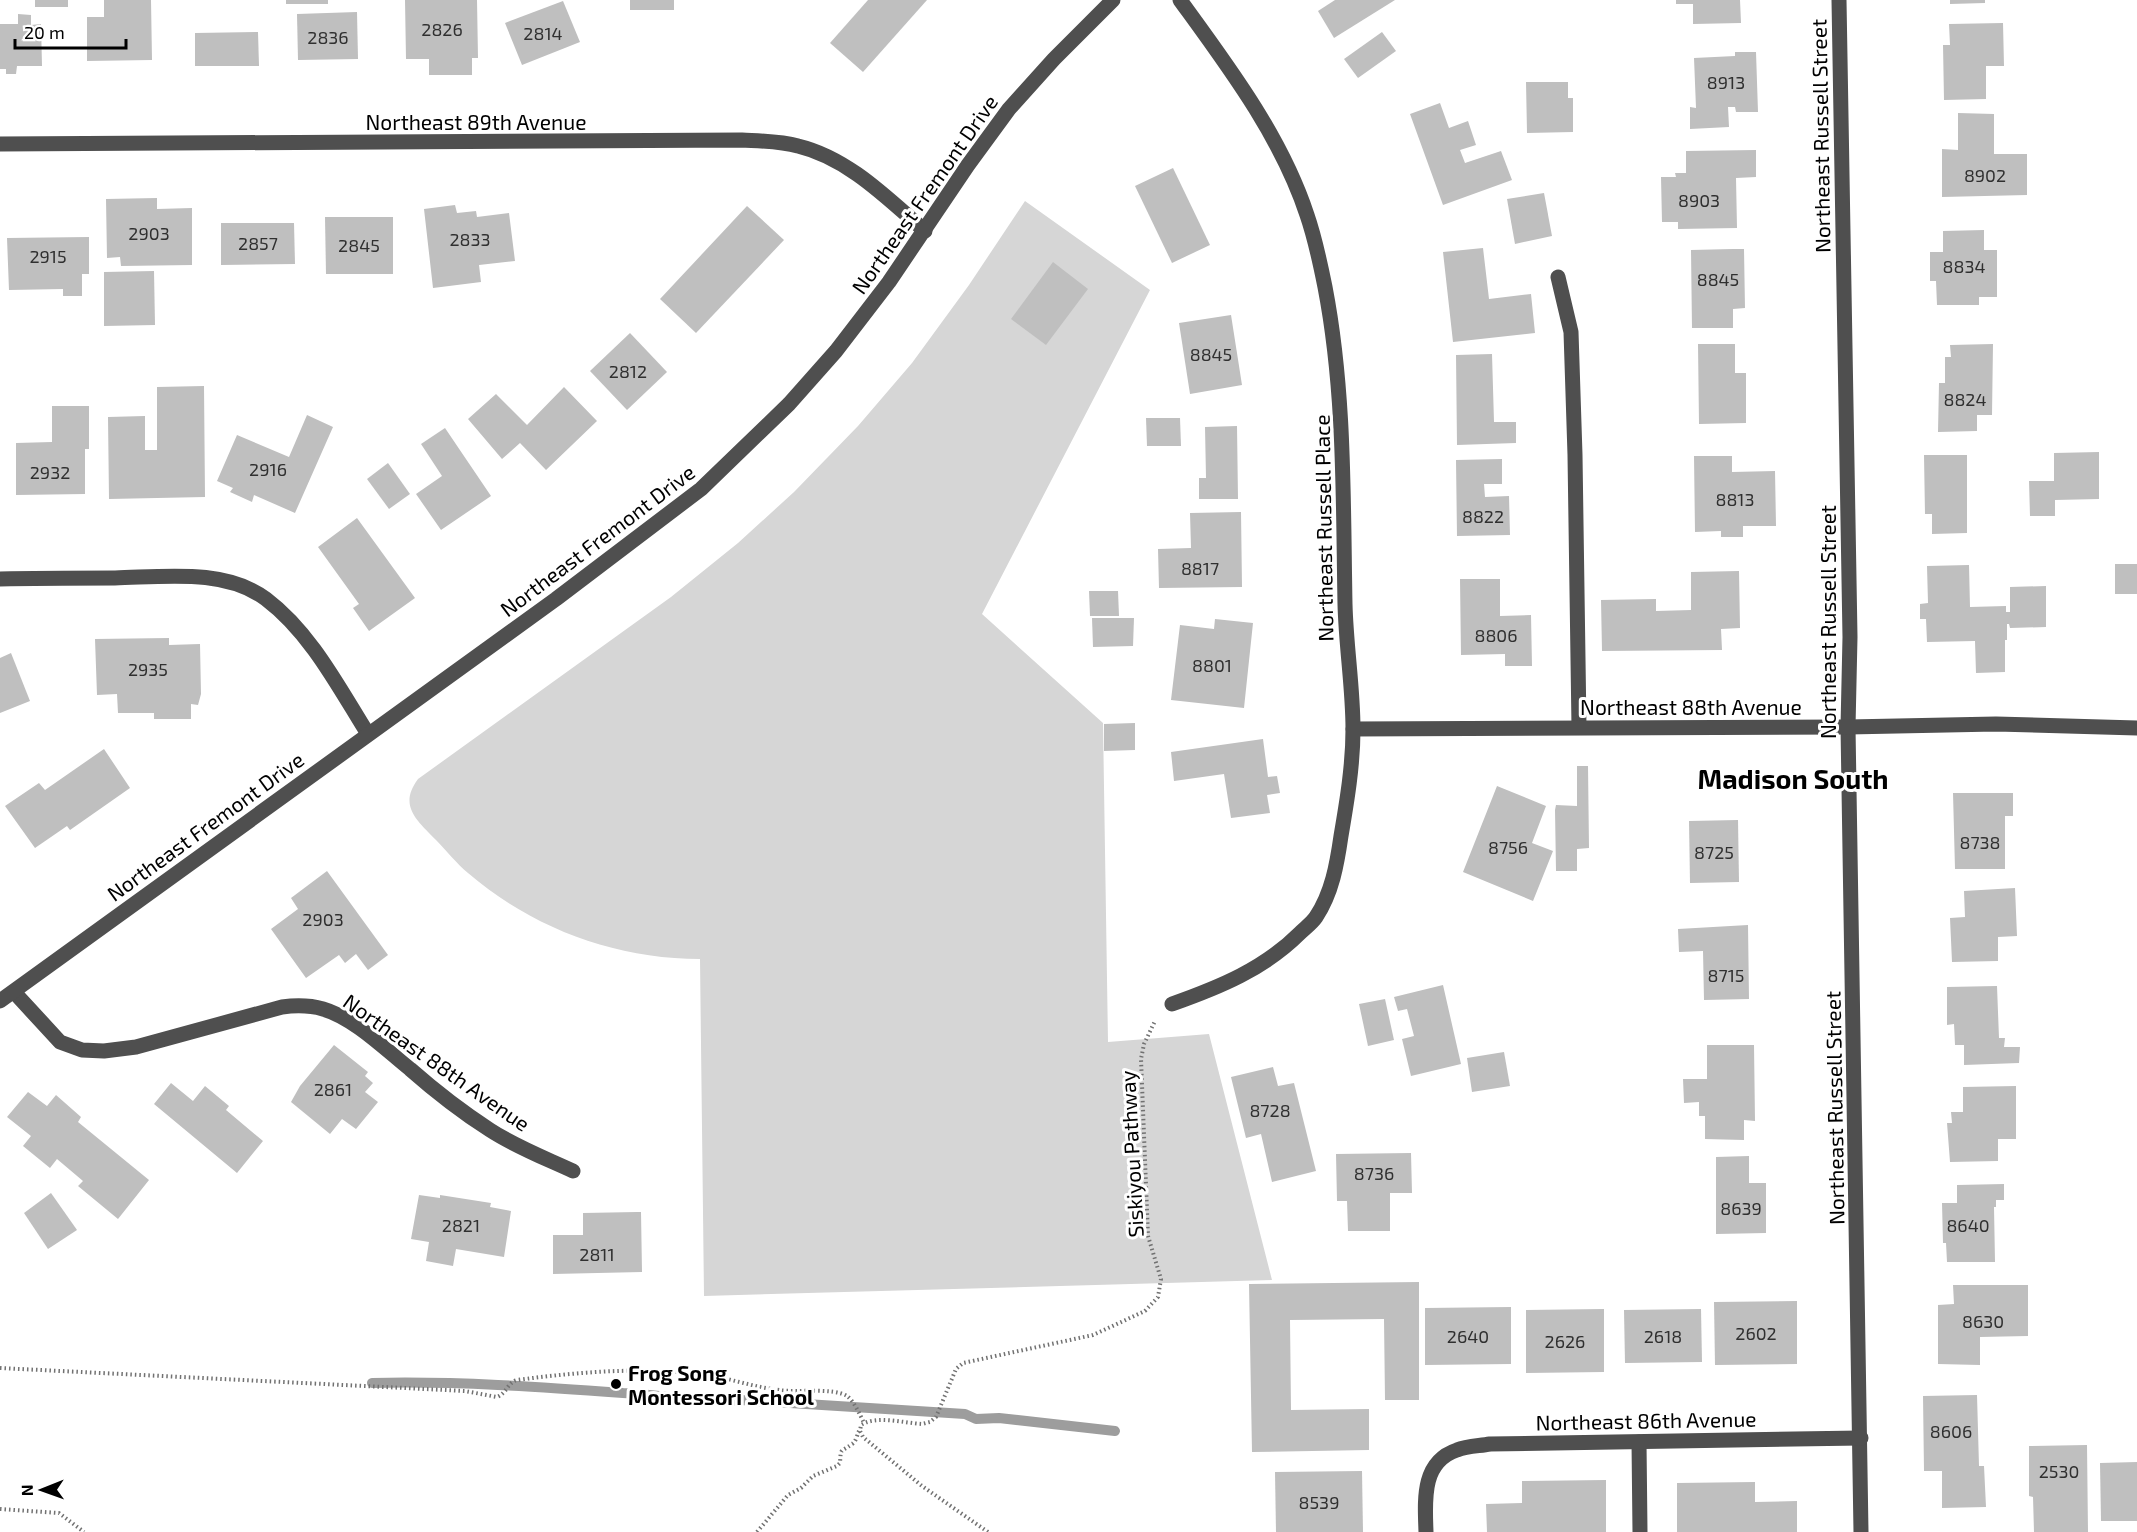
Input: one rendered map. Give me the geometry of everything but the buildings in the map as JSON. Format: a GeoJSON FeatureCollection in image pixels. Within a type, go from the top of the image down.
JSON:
{"type":"FeatureCollection","features":[{"type":"Feature","properties":{"kind":"street","name":"Northeast Fremont Drive"},"geometry":{"type":"LineString","coordinates":[[0,1001],[556,599],[701,489],[789,404],[836,351],[889,282],[1009,109],[1054,59],[1113,0]]}},
{"type":"Feature","properties":{"kind":"street","name":"Northeast Russell Place"},"geometry":{"type":"LineString","coordinates":[[1172,1004],[1247,974],[1275,956],[1315,918],[1328,895],[1336,867],[1347,801],[1353,729],[1346,638],[1341,403],[1336,355],[1319,255],[1308,215],[1293,178],[1263,122],[1224,60],[1180,0]]}},
{"type":"Feature","properties":{"kind":"street","name":"Northeast Russell Street"},"geometry":{"type":"LineString","coordinates":[[1839,0],[1850,637],[1848,727],[1861,1532]]}},
{"type":"Feature","properties":{"kind":"street","name":"Northeast 89th Avenue"},"geometry":{"type":"LineString","coordinates":[[0,144],[742,140],[780,142],[801,146],[848,168],[925,231]]}},
{"type":"Feature","properties":{"kind":"street"},"geometry":{"type":"LineString","coordinates":[[1558,277],[1571,332],[1579,728]]}},
{"type":"Feature","properties":{"kind":"street"},"geometry":{"type":"LineString","coordinates":[[0,579],[195,577],[232,582],[252,590],[267,599],[292,622],[315,652],[369,734]]}},
{"type":"Feature","properties":{"kind":"street","name":"Northeast 88th Avenue"},"geometry":{"type":"LineString","coordinates":[[1353,729],[1848,727],[1995,724],[2137,728]]}},
{"type":"Feature","properties":{"kind":"street","name":"Northeast 88th Avenue"},"geometry":{"type":"LineString","coordinates":[[14,992],[60,1042],[82,1050],[104,1051],[136,1047],[282,1006],[304,1005],[325,1009],[346,1019],[428,1085],[491,1131],[573,1171]]}},
{"type":"Feature","properties":{"kind":"street","name":"Northeast 86th Avenue"},"geometry":{"type":"LineString","coordinates":[[1426,1532],[1427,1479],[1436,1462],[1456,1450],[1490,1444],[1860,1438]]}},
{"type":"Feature","properties":{"kind":"street"},"geometry":{"type":"LineString","coordinates":[[1639,1442],[1640,1532]]}},
{"type":"Feature","properties":{"kind":"path","name":"Siskiyou Pathway"},"geometry":{"type":"LineString","coordinates":[[864,1423],[876,1421],[922,1424],[930,1422],[936,1417],[956,1369],[963,1363],[1094,1335],[1145,1311],[1158,1297],[1161,1279],[1148,1236],[1141,1059],[1150,1029],[1160,1013],[1172,1004]]}},
{"type":"Feature","properties":{"kind":"path"},"geometry":{"type":"LineString","coordinates":[[0,1368],[465,1391],[497,1397],[505,1392],[514,1380],[625,1369],[718,1377],[762,1388],[838,1393],[849,1397],[864,1423],[852,1444],[841,1450],[840,1463],[813,1476],[801,1488],[788,1495],[757,1532]]}},
{"type":"Feature","properties":{"kind":"path"},"geometry":{"type":"LineString","coordinates":[[860,1431],[863,1437],[922,1486],[988,1532]]}},
{"type":"Feature","properties":{"kind":"path"},"geometry":{"type":"LineString","coordinates":[[0,1509],[59,1512],[84,1532]]}},
{"type":"Feature","properties":{"kind":"shaded area"},"geometry":{"type":"Polygon","coordinates":[[[1025,201],[1150,290],[982,614],[1103,723],[1108,1042],[1209,1034],[1272,1280],[704,1296],[700,959],[668,958],[606,946],[576,937],[519,910],[468,873],[422,826],[410,805],[412,789],[418,779],[671,597],[738,543],[794,492],[858,426],[912,363],[969,285],[1025,201]]]}},
{"type":"Feature","properties":{"kind":"waterway"},"geometry":{"type":"LineString","coordinates":[[372,1383],[498,1385],[698,1400],[742,1400],[965,1414],[976,1419],[999,1418],[1115,1431]]}},
{"type":"Feature","properties":{"kind":"place","name":"Frog Song Montessori School"},"geometry":{"type":"Point","coordinates":[616,1384]}},
{"type":"Feature","properties":{"kind":"district","name":"Madison South"},"geometry":{"type":"Point","coordinates":[1793,778]}}]}
